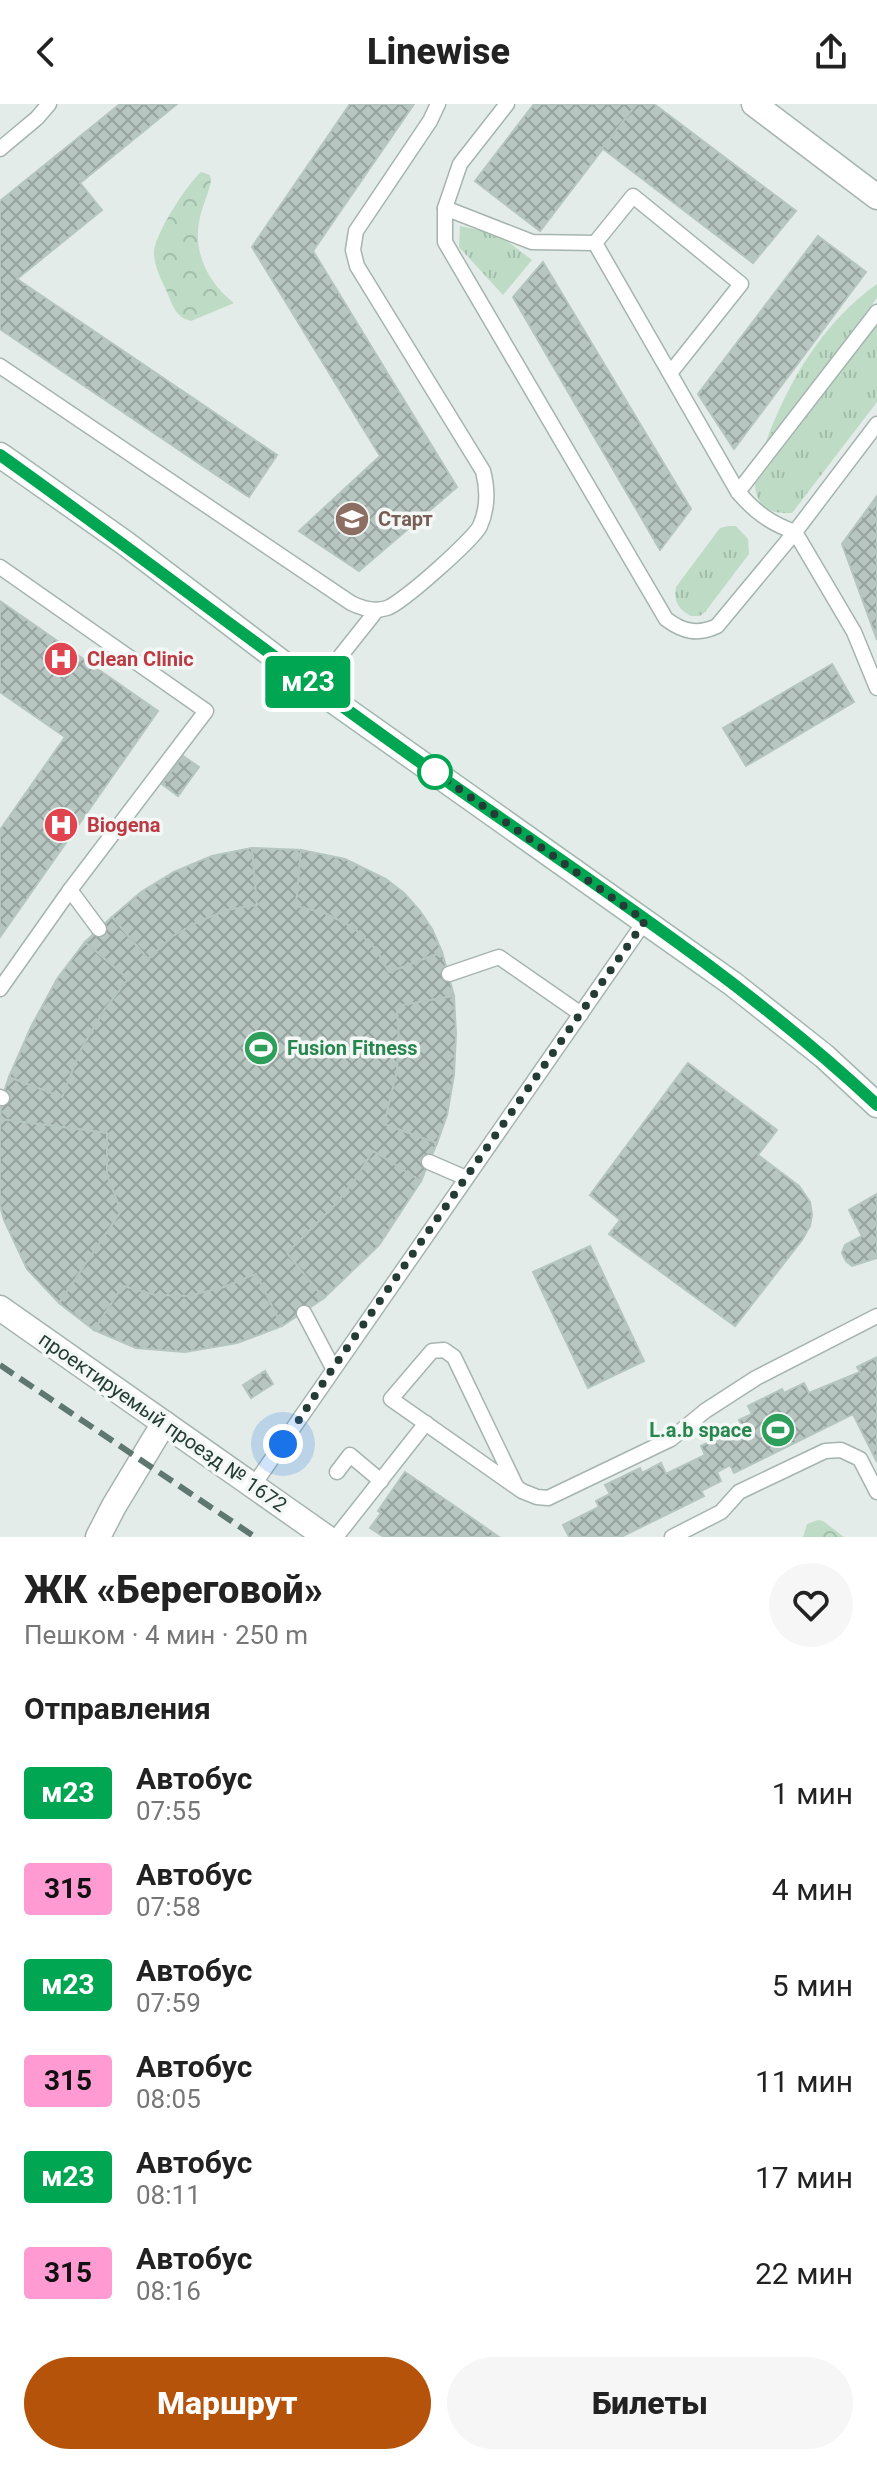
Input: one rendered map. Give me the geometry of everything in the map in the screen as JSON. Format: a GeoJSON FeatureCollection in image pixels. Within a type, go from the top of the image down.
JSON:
{"type":"FeatureCollection","features":[{"type":"Feature","properties":{"kind":"street"},"geometry":{"type":"LineString","coordinates":[[754,104],[877,197]]}},
{"type":"Feature","properties":{"kind":"street"},"geometry":{"type":"LineString","coordinates":[[0,455],[125,543],[318,690],[733,984],[824,1056],[877,1105]]}},
{"type":"Feature","properties":{"kind":"street","name":"проектируемый проезд № 1672"},"geometry":{"type":"LineString","coordinates":[[0,1308],[326,1537]]}},
{"type":"Feature","properties":{"kind":"street"},"geometry":{"type":"LineString","coordinates":[[98,1537],[164,1423]]}},
{"type":"Feature","properties":{"kind":"lane"},"geometry":{"type":"LineString","coordinates":[[0,149],[49,104]]}},
{"type":"Feature","properties":{"kind":"lane"},"geometry":{"type":"LineString","coordinates":[[0,366],[351,603],[377,610],[392,606],[474,537],[486,509],[483,471],[357,266],[353,250],[356,231],[430,121],[438,104]]}},
{"type":"Feature","properties":{"kind":"lane"},"geometry":{"type":"LineString","coordinates":[[507,104],[460,164],[445,208],[445,242],[666,619],[676,627],[692,632],[704,632],[717,626],[795,532],[877,424]]}},
{"type":"Feature","properties":{"kind":"lane"},"geometry":{"type":"LineString","coordinates":[[595,243],[633,196],[741,284],[671,372]]}},
{"type":"Feature","properties":{"kind":"lane"},"geometry":{"type":"LineString","coordinates":[[445,208],[532,242],[595,243]]}},
{"type":"Feature","properties":{"kind":"lane"},"geometry":{"type":"LineString","coordinates":[[595,243],[738,492],[752,510],[773,524],[795,532],[854,632],[877,688]]}},
{"type":"Feature","properties":{"kind":"lane"},"geometry":{"type":"LineString","coordinates":[[738,492],[877,312]]}},
{"type":"Feature","properties":{"kind":"lane"},"geometry":{"type":"LineString","coordinates":[[0,567],[206,711],[70,890],[0,989]]}},
{"type":"Feature","properties":{"kind":"lane"},"geometry":{"type":"LineString","coordinates":[[318,690],[377,610]]}},
{"type":"Feature","properties":{"kind":"lane"},"geometry":{"type":"LineString","coordinates":[[70,890],[99,929]]}},
{"type":"Feature","properties":{"kind":"lane"},"geometry":{"type":"LineString","coordinates":[[253,1486],[645,921]]}},
{"type":"Feature","properties":{"kind":"lane"},"geometry":{"type":"LineString","coordinates":[[449,974],[499,957],[581,1014]]}},
{"type":"Feature","properties":{"kind":"lane"},"geometry":{"type":"LineString","coordinates":[[429,1162],[466,1178]]}},
{"type":"Feature","properties":{"kind":"lane"},"geometry":{"type":"LineString","coordinates":[[304,1313],[333,1368]]}},
{"type":"Feature","properties":{"kind":"lane"},"geometry":{"type":"LineString","coordinates":[[516,1486],[454,1357],[444,1350],[432,1351],[391,1399],[516,1486],[537,1497],[558,1495],[671,1439],[705,1411],[756,1378],[877,1316]]}},
{"type":"Feature","properties":{"kind":"lane"},"geometry":{"type":"LineString","coordinates":[[336,1537],[426,1423]]}},
{"type":"Feature","properties":{"kind":"lane"},"geometry":{"type":"LineString","coordinates":[[672,1537],[721,1512],[739,1492],[825,1451],[841,1450],[860,1459],[877,1492]]}},
{"type":"Feature","properties":{"kind":"lane"},"geometry":{"type":"LineString","coordinates":[[337,1472],[350,1455],[381,1481]]}},
{"type":"Feature","properties":{"kind":"green space"},"geometry":{"type":"Polygon","coordinates":[[[201,172],[210,175],[211,180],[198,230],[200,254],[209,276],[234,303],[191,321],[178,314],[174,307],[157,268],[154,252],[173,210],[201,172]]]}},
{"type":"Feature","properties":{"kind":"green space"},"geometry":{"type":"Polygon","coordinates":[[[460,226],[498,234],[532,260],[503,295],[459,247],[460,226]]]}},
{"type":"Feature","properties":{"kind":"green space"},"geometry":{"type":"Polygon","coordinates":[[[877,284],[877,298],[765,444],[784,398],[823,335],[877,284]]]}},
{"type":"Feature","properties":{"kind":"green space"},"geometry":{"type":"Polygon","coordinates":[[[877,325],[877,402],[792,513],[771,511],[758,499],[755,484],[877,325]]]}},
{"type":"Feature","properties":{"kind":"green space"},"geometry":{"type":"Polygon","coordinates":[[[736,526],[748,539],[749,554],[705,612],[700,616],[691,616],[678,604],[676,587],[720,528],[736,526]]]}},
{"type":"Feature","properties":{"kind":"green space"},"geometry":{"type":"Polygon","coordinates":[[[818,1520],[844,1537],[803,1537],[807,1524],[818,1520]]]}},
{"type":"Feature","properties":{"kind":"building"},"geometry":{"type":"Polygon","coordinates":[[[120,104],[177,104],[80,183],[102,210],[17,279],[277,455],[249,497],[0,329],[0,201],[120,104]]]}},
{"type":"Feature","properties":{"kind":"building"},"geometry":{"type":"Polygon","coordinates":[[[350,104],[414,104],[313,251],[457,487],[359,571],[299,531],[380,456],[252,247],[350,104]]]}},
{"type":"Feature","properties":{"kind":"building"},"geometry":{"type":"Polygon","coordinates":[[[534,104],[637,104],[540,231],[475,181],[534,104]]]}},
{"type":"Feature","properties":{"kind":"building"},"geometry":{"type":"Polygon","coordinates":[[[637,104],[654,104],[796,211],[753,263],[602,148],[637,104]]]}},
{"type":"Feature","properties":{"kind":"building"},"geometry":{"type":"Polygon","coordinates":[[[818,236],[866,272],[734,449],[698,394],[818,236]]]}},
{"type":"Feature","properties":{"kind":"building"},"geometry":{"type":"Polygon","coordinates":[[[543,262],[691,509],[660,550],[513,297],[543,262]]]}},
{"type":"Feature","properties":{"kind":"building"},"geometry":{"type":"Polygon","coordinates":[[[877,496],[877,640],[842,544],[877,496]]]}},
{"type":"Feature","properties":{"kind":"building"},"geometry":{"type":"Polygon","coordinates":[[[0,601],[158,711],[0,937],[0,830],[65,737],[0,692],[0,601]]]}},
{"type":"Feature","properties":{"kind":"building"},"geometry":{"type":"Polygon","coordinates":[[[832,664],[854,702],[746,766],[723,728],[832,664]]]}},
{"type":"Feature","properties":{"kind":"building"},"geometry":{"type":"Polygon","coordinates":[[[183,756],[199,767],[178,796],[162,784],[183,756]]]}},
{"type":"Feature","properties":{"kind":"building"},"geometry":{"type":"Polygon","coordinates":[[[252,848],[257,905],[227,910],[198,922],[173,936],[148,959],[112,917],[141,892],[174,872],[212,856],[252,848]]]}},
{"type":"Feature","properties":{"kind":"building"},"geometry":{"type":"Polygon","coordinates":[[[252,848],[301,850],[296,906],[325,913],[353,927],[376,949],[389,972],[442,952],[454,996],[397,1006],[397,1071],[384,1124],[437,1143],[421,1181],[373,1151],[334,1206],[287,1253],[324,1298],[282,1326],[256,1274],[189,1296],[155,1295],[123,1286],[94,1330],[59,1303],[121,1211],[107,1175],[107,1133],[0,1119],[2,1098],[9,1077],[62,1097],[80,1051],[104,1010],[128,979],[85,942],[112,917],[148,959],[173,936],[198,922],[227,910],[257,905],[252,848]]]}},
{"type":"Feature","properties":{"kind":"building"},"geometry":{"type":"Polygon","coordinates":[[[301,850],[345,859],[386,879],[420,911],[442,952],[389,972],[376,949],[353,927],[325,913],[296,906],[301,850]]]}},
{"type":"Feature","properties":{"kind":"building"},"geometry":{"type":"Polygon","coordinates":[[[85,942],[128,979],[104,1010],[80,1051],[62,1097],[9,1077],[57,979],[85,942]]]}},
{"type":"Feature","properties":{"kind":"building"},"geometry":{"type":"Polygon","coordinates":[[[454,996],[454,1075],[447,1115],[437,1143],[384,1124],[397,1071],[397,1006],[454,996]]]}},
{"type":"Feature","properties":{"kind":"building"},"geometry":{"type":"Polygon","coordinates":[[[688,1063],[777,1130],[758,1155],[799,1186],[810,1202],[810,1226],[802,1240],[735,1326],[609,1234],[620,1220],[590,1195],[688,1063]]]}},
{"type":"Feature","properties":{"kind":"building"},"geometry":{"type":"Polygon","coordinates":[[[0,1119],[107,1133],[107,1175],[121,1211],[59,1303],[27,1269],[4,1220],[0,1205],[0,1119]]]}},
{"type":"Feature","properties":{"kind":"building"},"geometry":{"type":"Polygon","coordinates":[[[373,1151],[421,1181],[379,1245],[324,1298],[287,1253],[334,1206],[373,1151]]]}},
{"type":"Feature","properties":{"kind":"building"},"geometry":{"type":"Polygon","coordinates":[[[877,1194],[877,1258],[852,1266],[842,1253],[845,1245],[862,1236],[849,1210],[877,1194]]]}},
{"type":"Feature","properties":{"kind":"building"},"geometry":{"type":"Polygon","coordinates":[[[590,1246],[644,1361],[588,1388],[533,1272],[590,1246]]]}},
{"type":"Feature","properties":{"kind":"building"},"geometry":{"type":"Polygon","coordinates":[[[256,1274],[282,1326],[237,1343],[185,1352],[136,1348],[94,1330],[123,1286],[155,1295],[189,1296],[256,1274]]]}},
{"type":"Feature","properties":{"kind":"building"},"geometry":{"type":"Polygon","coordinates":[[[877,1357],[877,1462],[853,1414],[734,1473],[730,1465],[717,1472],[721,1481],[701,1491],[704,1496],[621,1537],[569,1537],[563,1525],[599,1507],[596,1501],[610,1494],[605,1485],[640,1468],[642,1473],[661,1463],[666,1474],[705,1455],[701,1446],[742,1426],[739,1420],[752,1414],[748,1406],[782,1389],[784,1393],[804,1383],[809,1393],[860,1372],[857,1367],[877,1357]]]}},
{"type":"Feature","properties":{"kind":"building"},"geometry":{"type":"Polygon","coordinates":[[[265,1371],[273,1384],[251,1398],[243,1385],[265,1371]]]}},
{"type":"Feature","properties":{"kind":"building"},"geometry":{"type":"Polygon","coordinates":[[[405,1472],[499,1537],[384,1537],[370,1528],[405,1472]]]}},
{"type":"Feature","properties":{"kind":"railway"},"geometry":{"type":"LineString","coordinates":[[0,1365],[255,1537]]}},
{"type":"Feature","properties":{"kind":"bus line","name":"м23"},"geometry":{"type":"LineString","coordinates":[[0,455],[125,543],[255,644],[733,984],[824,1056],[877,1105]]}},
{"type":"Feature","properties":{"kind":"place","name":"Старт"},"geometry":{"type":"Point","coordinates":[352,519]}},
{"type":"Feature","properties":{"kind":"place","name":"Clean Clinic"},"geometry":{"type":"Point","coordinates":[61,659]}},
{"type":"Feature","properties":{"kind":"place","name":"Biogena"},"geometry":{"type":"Point","coordinates":[61,825]}},
{"type":"Feature","properties":{"kind":"place","name":"Fusion Fitness"},"geometry":{"type":"Point","coordinates":[261,1048]}},
{"type":"Feature","properties":{"kind":"place","name":"L.a.b space"},"geometry":{"type":"Point","coordinates":[778,1430]}},
{"type":"Feature","properties":{"kind":"route"},"geometry":{"type":"LineString","coordinates":[[283,1444],[645,921],[435,772]]}}]}
